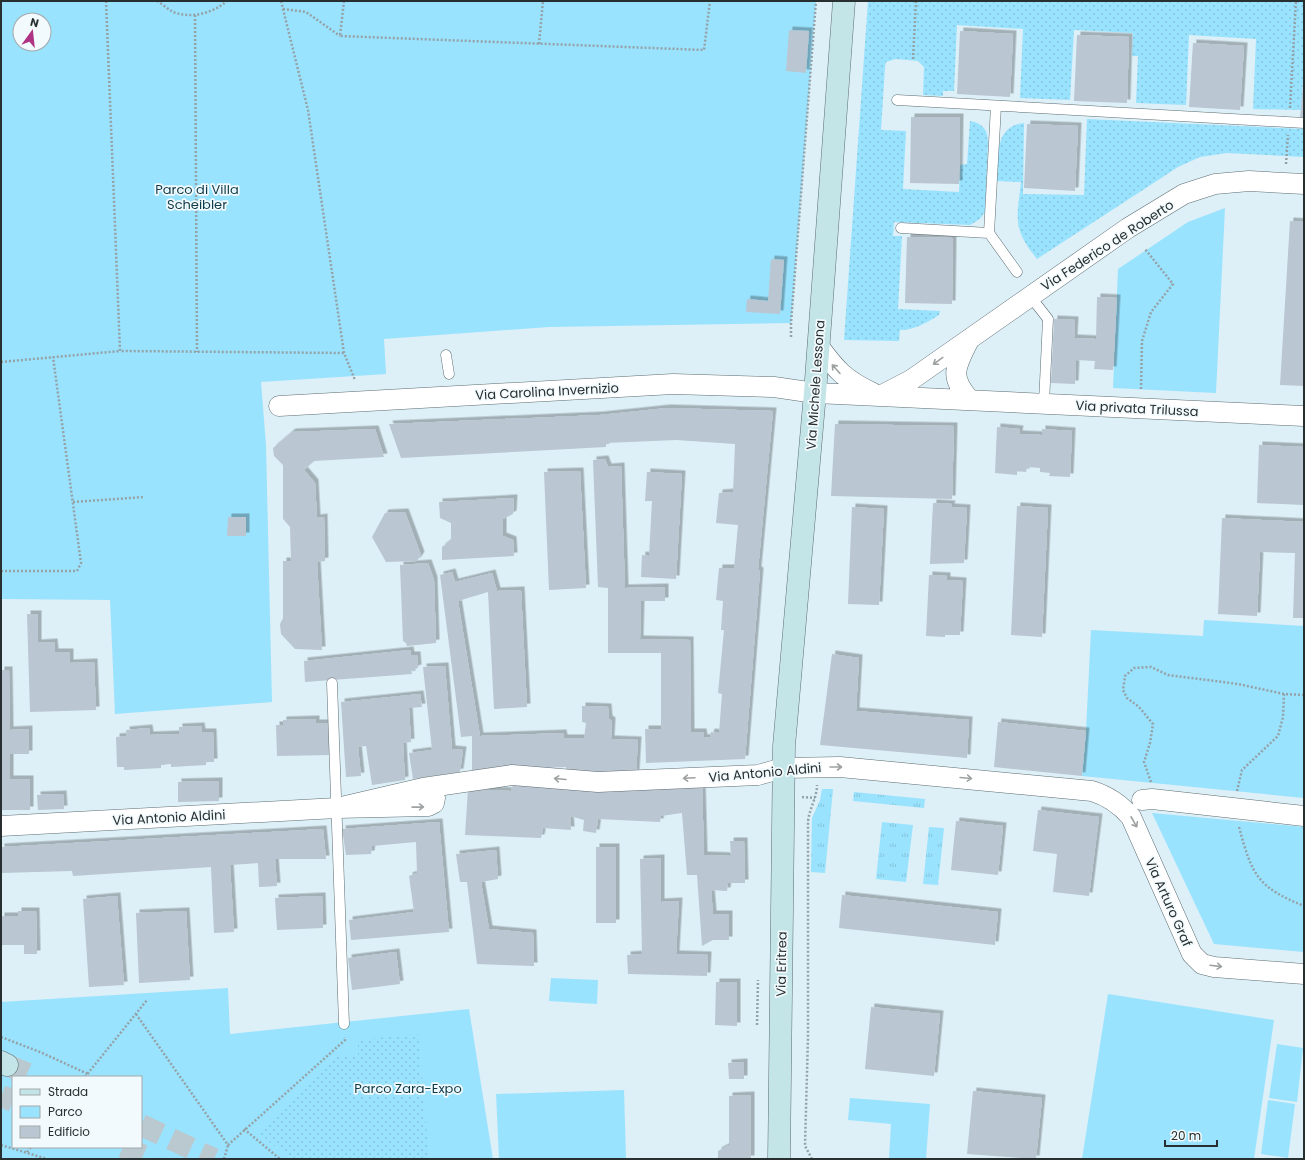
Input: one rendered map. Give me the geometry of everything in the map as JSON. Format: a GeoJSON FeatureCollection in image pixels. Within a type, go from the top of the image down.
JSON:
{"type":"FeatureCollection","features":[{"type":"Feature","properties":{"kind":"street","name":"Via Michele Lessona"},"geometry":{"type":"LineString","coordinates":[[783,768],[784,741],[815,393],[844,1]]}},
{"type":"Feature","properties":{"kind":"street","name":"Via Federico de Roberto"},"geometry":{"type":"LineString","coordinates":[[880,396],[911,380],[1128,228],[1184,194],[1215,184],[1249,181],[1295,184]]}},
{"type":"Feature","properties":{"kind":"street","name":"Via Federico de Roberto"},"geometry":{"type":"LineString","coordinates":[[970,338],[958,363],[955,376],[960,389],[970,400]]}},
{"type":"Feature","properties":{"kind":"street","name":"Via Federico de Roberto"},"geometry":{"type":"LineString","coordinates":[[818,345],[836,371],[855,385],[880,396]]}},
{"type":"Feature","properties":{"kind":"street","name":"Via Carolina Invernizio"},"geometry":{"type":"LineString","coordinates":[[279,406],[672,384],[774,387],[815,393]]}},
{"type":"Feature","properties":{"kind":"street","name":"Via Federico de Roberto"},"geometry":{"type":"LineString","coordinates":[[815,393],[970,400]]}},
{"type":"Feature","properties":{"kind":"street","name":"Via privata Trilussa"},"geometry":{"type":"LineString","coordinates":[[970,400],[1304,416]]}},
{"type":"Feature","properties":{"kind":"street","name":"Via Antonio Aldini"},"geometry":{"type":"LineString","coordinates":[[1,826],[337,808],[423,788],[512,775],[598,782],[758,775],[783,768],[840,766],[1080,789],[1106,796]]}},
{"type":"Feature","properties":{"kind":"street","name":"Via Eritrea"},"geometry":{"type":"LineString","coordinates":[[779,1159],[783,768]]}},
{"type":"Feature","properties":{"kind":"street","name":"Via Arturo Graf"},"geometry":{"type":"LineString","coordinates":[[1106,796],[1123,808],[1131,816],[1192,954],[1202,964],[1304,974]]}},
{"type":"Feature","properties":{"kind":"street"},"geometry":{"type":"LineString","coordinates":[[1142,800],[1236,800],[1304,816]]}},
{"type":"Feature","properties":{"kind":"lane"},"geometry":{"type":"LineString","coordinates":[[897,100],[1304,123]]}},
{"type":"Feature","properties":{"kind":"lane"},"geometry":{"type":"LineString","coordinates":[[996,106],[989,233],[1017,272]]}},
{"type":"Feature","properties":{"kind":"lane"},"geometry":{"type":"LineString","coordinates":[[901,228],[989,233]]}},
{"type":"Feature","properties":{"kind":"lane"},"geometry":{"type":"LineString","coordinates":[[1030,296],[1048,319],[1044,403]]}},
{"type":"Feature","properties":{"kind":"lane"},"geometry":{"type":"LineString","coordinates":[[446,354],[449,374]]}},
{"type":"Feature","properties":{"kind":"lane"},"geometry":{"type":"LineString","coordinates":[[332,683],[344,1024]]}},
{"type":"Feature","properties":{"kind":"path"},"geometry":{"type":"LineString","coordinates":[[106,1],[120,351]]}},
{"type":"Feature","properties":{"kind":"path"},"geometry":{"type":"LineString","coordinates":[[157,1],[173,12],[195,15],[218,9],[227,1]]}},
{"type":"Feature","properties":{"kind":"path"},"geometry":{"type":"LineString","coordinates":[[280,1],[308,110],[344,353],[355,380]]}},
{"type":"Feature","properties":{"kind":"path"},"geometry":{"type":"LineString","coordinates":[[340,36],[344,1]]}},
{"type":"Feature","properties":{"kind":"path"},"geometry":{"type":"LineString","coordinates":[[539,44],[543,1]]}},
{"type":"Feature","properties":{"kind":"path"},"geometry":{"type":"LineString","coordinates":[[283,9],[306,12],[340,36],[704,50],[710,1]]}},
{"type":"Feature","properties":{"kind":"path"},"geometry":{"type":"LineString","coordinates":[[791,337],[790,323],[816,1]]}},
{"type":"Feature","properties":{"kind":"path"},"geometry":{"type":"LineString","coordinates":[[913,60],[916,1]]}},
{"type":"Feature","properties":{"kind":"path"},"geometry":{"type":"LineString","coordinates":[[1295,184],[1289,122],[1296,1]]}},
{"type":"Feature","properties":{"kind":"path"},"geometry":{"type":"LineString","coordinates":[[195,15],[197,352]]}},
{"type":"Feature","properties":{"kind":"path"},"geometry":{"type":"LineString","coordinates":[[1141,389],[1142,341],[1152,312],[1173,284],[1145,249]]}},
{"type":"Feature","properties":{"kind":"path"},"geometry":{"type":"LineString","coordinates":[[1,362],[120,351],[344,353]]}},
{"type":"Feature","properties":{"kind":"path"},"geometry":{"type":"LineString","coordinates":[[1,572],[77,571],[81,563],[53,358]]}},
{"type":"Feature","properties":{"kind":"path"},"geometry":{"type":"LineString","coordinates":[[73,502],[144,497]]}},
{"type":"Feature","properties":{"kind":"path"},"geometry":{"type":"LineString","coordinates":[[1152,783],[1144,762],[1150,743],[1153,724],[1140,707],[1127,698],[1123,690],[1126,676],[1134,668],[1151,667],[1168,675],[1238,684],[1284,694],[1304,695]]}},
{"type":"Feature","properties":{"kind":"path"},"geometry":{"type":"LineString","coordinates":[[1284,694],[1283,717],[1278,736],[1242,770],[1236,800],[1245,848],[1256,876],[1270,890],[1304,906]]}},
{"type":"Feature","properties":{"kind":"path"},"geometry":{"type":"LineString","coordinates":[[812,1159],[804,1146],[808,1037],[808,822],[818,782]]}},
{"type":"Feature","properties":{"kind":"path"},"geometry":{"type":"LineString","coordinates":[[801,796],[815,798]]}},
{"type":"Feature","properties":{"kind":"path"},"geometry":{"type":"LineString","coordinates":[[757,1025],[758,980]]}},
{"type":"Feature","properties":{"kind":"path"},"geometry":{"type":"LineString","coordinates":[[1,1037],[40,1052],[88,1074],[147,1000]]}},
{"type":"Feature","properties":{"kind":"path"},"geometry":{"type":"LineString","coordinates":[[136,1014],[228,1145]]}},
{"type":"Feature","properties":{"kind":"path"},"geometry":{"type":"LineString","coordinates":[[224,1159],[228,1145],[244,1129],[345,1040],[344,1024]]}},
{"type":"Feature","properties":{"kind":"path"},"geometry":{"type":"LineString","coordinates":[[244,1129],[280,1159]]}},
{"type":"Feature","properties":{"kind":"path"},"geometry":{"type":"LineString","coordinates":[[1,1145],[12,1148]]}},
{"type":"Feature","properties":{"kind":"path"},"geometry":{"type":"LineString","coordinates":[[12,1148],[47,1159]]}},
{"type":"Feature","properties":{"kind":"path"},"geometry":{"type":"LineString","coordinates":[[27,1152],[30,1148]]}},
{"type":"Feature","properties":{"kind":"green space","name":"Parco di Villa Scheibler"},"geometry":{"type":"Polygon","coordinates":[[[1,1],[816,1],[791,323],[549,327],[384,339],[386,374],[261,382],[266,445],[272,702],[115,714],[110,600],[1,599],[1,1]]]}},
{"type":"Feature","properties":{"kind":"green space"},"geometry":{"type":"Polygon","coordinates":[[[868,1],[1304,1],[1304,68],[1301,110],[1253,109],[1256,39],[1189,35],[1186,105],[1136,103],[1138,56],[1132,56],[1133,33],[1074,30],[1070,100],[1020,98],[1023,29],[957,25],[954,91],[943,91],[943,96],[923,95],[924,67],[918,61],[896,59],[886,62],[881,130],[906,131],[903,189],[959,192],[960,165],[967,164],[970,121],[981,125],[986,131],[988,143],[985,212],[980,219],[970,225],[894,222],[893,236],[902,236],[898,309],[940,311],[939,315],[916,327],[900,330],[899,341],[844,340],[868,1]]]}},
{"type":"Feature","properties":{"kind":"green space"},"geometry":{"type":"Polygon","coordinates":[[[1087,119],[1304,129],[1304,157],[1227,153],[1200,157],[1178,167],[1037,259],[1023,239],[1018,223],[1018,205],[1021,182],[997,181],[998,153],[1000,144],[1007,130],[1014,125],[1024,123],[1023,194],[1084,195],[1087,119]]]}},
{"type":"Feature","properties":{"kind":"green space"},"geometry":{"type":"Polygon","coordinates":[[[1225,208],[1216,393],[1113,388],[1118,269],[1188,222],[1225,208]]]}},
{"type":"Feature","properties":{"kind":"green space"},"geometry":{"type":"Polygon","coordinates":[[[1204,620],[1304,626],[1304,798],[1082,776],[1086,731],[1091,630],[1203,636],[1204,620]]]}},
{"type":"Feature","properties":{"kind":"green space"},"geometry":{"type":"Polygon","coordinates":[[[822,789],[833,789],[825,873],[811,872],[812,818],[820,800],[822,789]]]}},
{"type":"Feature","properties":{"kind":"green space"},"geometry":{"type":"Polygon","coordinates":[[[854,792],[925,799],[924,808],[853,801],[854,792]]]}},
{"type":"Feature","properties":{"kind":"green space"},"geometry":{"type":"Polygon","coordinates":[[[1152,813],[1304,827],[1304,952],[1214,944],[1152,813]]]}},
{"type":"Feature","properties":{"kind":"green space"},"geometry":{"type":"Polygon","coordinates":[[[882,822],[913,825],[906,882],[876,879],[882,822]]]}},
{"type":"Feature","properties":{"kind":"green space"},"geometry":{"type":"Polygon","coordinates":[[[929,827],[944,828],[938,885],[923,884],[929,827]]]}},
{"type":"Feature","properties":{"kind":"green space"},"geometry":{"type":"Polygon","coordinates":[[[551,978],[598,980],[597,1004],[549,1001],[551,978]]]}},
{"type":"Feature","properties":{"kind":"green space","name":"Parco Zara-Expo"},"geometry":{"type":"Polygon","coordinates":[[[228,988],[230,1034],[469,1009],[493,1159],[1,1159],[1,1002],[228,988]]]}},
{"type":"Feature","properties":{"kind":"green space"},"geometry":{"type":"Polygon","coordinates":[[[1108,994],[1274,1020],[1254,1159],[1082,1159],[1108,994]]]}},
{"type":"Feature","properties":{"kind":"green space"},"geometry":{"type":"Polygon","coordinates":[[[418,1034],[429,1159],[290,1159],[260,1134],[335,1056],[358,1055],[358,1040],[418,1034]]]}},
{"type":"Feature","properties":{"kind":"green space"},"geometry":{"type":"Polygon","coordinates":[[[1277,1044],[1303,1048],[1297,1102],[1269,1098],[1277,1044]]]}},
{"type":"Feature","properties":{"kind":"green space"},"geometry":{"type":"Polygon","coordinates":[[[624,1090],[626,1159],[499,1159],[496,1094],[624,1090]]]}},
{"type":"Feature","properties":{"kind":"green space"},"geometry":{"type":"Polygon","coordinates":[[[850,1098],[930,1104],[926,1159],[889,1159],[891,1124],[848,1120],[850,1098]]]}},
{"type":"Feature","properties":{"kind":"green space"},"geometry":{"type":"Polygon","coordinates":[[[1268,1100],[1295,1104],[1288,1158],[1261,1154],[1268,1100]]]}},
{"type":"Feature","properties":{"kind":"building"},"geometry":{"type":"Polygon","coordinates":[[[789,30],[809,31],[806,73],[786,71],[789,30]]]}},
{"type":"Feature","properties":{"kind":"building"},"geometry":{"type":"Polygon","coordinates":[[[960,31],[1013,34],[1010,97],[957,94],[960,31]]]}},
{"type":"Feature","properties":{"kind":"building"},"geometry":{"type":"Polygon","coordinates":[[[1077,35],[1129,37],[1127,103],[1074,101],[1077,35]]]}},
{"type":"Feature","properties":{"kind":"building"},"geometry":{"type":"Polygon","coordinates":[[[1193,43],[1244,46],[1240,110],[1189,107],[1193,43]]]}},
{"type":"Feature","properties":{"kind":"building"},"geometry":{"type":"Polygon","coordinates":[[[1303,84],[1304,117],[1300,117],[1303,84]]]}},
{"type":"Feature","properties":{"kind":"building"},"geometry":{"type":"Polygon","coordinates":[[[911,117],[960,117],[959,184],[910,183],[911,117]]]}},
{"type":"Feature","properties":{"kind":"building"},"geometry":{"type":"Polygon","coordinates":[[[1027,124],[1078,126],[1075,191],[1024,188],[1027,124]]]}},
{"type":"Feature","properties":{"kind":"building"},"geometry":{"type":"Polygon","coordinates":[[[1290,221],[1304,222],[1304,386],[1280,385],[1290,221]]]}},
{"type":"Feature","properties":{"kind":"building"},"geometry":{"type":"Polygon","coordinates":[[[907,237],[953,238],[952,304],[905,303],[907,237]]]}},
{"type":"Feature","properties":{"kind":"building"},"geometry":{"type":"Polygon","coordinates":[[[771,259],[784,260],[780,314],[746,312],[747,299],[768,301],[771,259]]]}},
{"type":"Feature","properties":{"kind":"building"},"geometry":{"type":"Polygon","coordinates":[[[1097,297],[1117,298],[1113,370],[1094,369],[1095,361],[1076,360],[1075,384],[1051,383],[1054,319],[1075,320],[1074,338],[1096,339],[1097,297]]]}},
{"type":"Feature","properties":{"kind":"building"},"geometry":{"type":"Polygon","coordinates":[[[667,408],[773,411],[758,570],[760,571],[745,759],[646,763],[645,729],[661,729],[661,653],[608,653],[608,588],[598,587],[593,460],[605,459],[608,467],[621,466],[625,588],[665,587],[665,601],[641,601],[640,639],[690,640],[691,732],[703,732],[704,738],[710,737],[711,732],[719,733],[722,694],[718,693],[724,630],[721,630],[723,601],[716,600],[719,568],[734,568],[738,525],[716,523],[719,493],[733,492],[735,444],[676,440],[606,443],[606,447],[401,458],[389,424],[600,415],[667,408]]]}},
{"type":"Feature","properties":{"kind":"building"},"geometry":{"type":"Polygon","coordinates":[[[835,424],[954,426],[952,499],[831,496],[835,424]]]}},
{"type":"Feature","properties":{"kind":"building"},"geometry":{"type":"Polygon","coordinates":[[[997,427],[1020,429],[1019,434],[1042,435],[1042,429],[1072,431],[1070,477],[1049,476],[1050,473],[1040,472],[1040,468],[1027,467],[1026,472],[1017,471],[1017,475],[995,473],[997,427]]]}},
{"type":"Feature","properties":{"kind":"building"},"geometry":{"type":"Polygon","coordinates":[[[375,429],[384,457],[314,461],[304,470],[315,483],[317,518],[324,517],[325,561],[317,562],[322,650],[295,649],[281,634],[280,624],[283,618],[283,561],[291,561],[290,527],[283,519],[283,465],[274,456],[273,448],[292,432],[375,429]]]}},
{"type":"Feature","properties":{"kind":"building"},"geometry":{"type":"Polygon","coordinates":[[[1259,445],[1304,447],[1304,505],[1257,503],[1259,445]]]}},
{"type":"Feature","properties":{"kind":"building"},"geometry":{"type":"Polygon","coordinates":[[[580,471],[586,588],[549,590],[544,472],[580,471]]]}},
{"type":"Feature","properties":{"kind":"building"},"geometry":{"type":"Polygon","coordinates":[[[647,472],[682,474],[676,579],[641,577],[642,555],[649,556],[652,501],[645,501],[647,472]]]}},
{"type":"Feature","properties":{"kind":"building"},"geometry":{"type":"Polygon","coordinates":[[[514,498],[513,514],[503,519],[503,536],[513,540],[514,556],[442,560],[442,547],[451,540],[451,523],[440,518],[439,502],[514,498]]]}},
{"type":"Feature","properties":{"kind":"building"},"geometry":{"type":"Polygon","coordinates":[[[933,503],[952,504],[951,507],[967,508],[964,563],[930,564],[933,503]]]}},
{"type":"Feature","properties":{"kind":"building"},"geometry":{"type":"Polygon","coordinates":[[[1017,506],[1048,508],[1042,637],[1011,635],[1017,506]]]}},
{"type":"Feature","properties":{"kind":"building"},"geometry":{"type":"Polygon","coordinates":[[[852,507],[884,509],[879,605],[848,604],[852,507]]]}},
{"type":"Feature","properties":{"kind":"building"},"geometry":{"type":"Polygon","coordinates":[[[405,512],[421,555],[417,561],[386,562],[372,537],[385,513],[405,512]]]}},
{"type":"Feature","properties":{"kind":"building"},"geometry":{"type":"Polygon","coordinates":[[[228,517],[246,517],[246,536],[227,536],[228,517]]]}},
{"type":"Feature","properties":{"kind":"building"},"geometry":{"type":"Polygon","coordinates":[[[1222,518],[1304,522],[1304,618],[1293,618],[1295,553],[1260,552],[1257,616],[1218,614],[1222,518]]]}},
{"type":"Feature","properties":{"kind":"building"},"geometry":{"type":"Polygon","coordinates":[[[428,563],[434,580],[436,643],[407,646],[403,641],[400,565],[428,563]]]}},
{"type":"Feature","properties":{"kind":"building"},"geometry":{"type":"Polygon","coordinates":[[[452,572],[455,582],[492,573],[497,591],[521,590],[527,707],[494,709],[488,592],[458,601],[480,736],[563,733],[564,738],[584,738],[586,723],[582,722],[582,706],[608,707],[609,719],[612,721],[611,739],[638,740],[636,773],[566,771],[566,767],[472,771],[472,736],[461,737],[440,575],[452,572]]]}},
{"type":"Feature","properties":{"kind":"building"},"geometry":{"type":"Polygon","coordinates":[[[929,575],[947,576],[947,580],[963,581],[960,635],[945,635],[945,637],[926,636],[929,575]]]}},
{"type":"Feature","properties":{"kind":"building"},"geometry":{"type":"Polygon","coordinates":[[[27,614],[38,614],[38,643],[54,642],[55,652],[70,652],[70,663],[94,662],[96,710],[30,712],[27,614]]]}},
{"type":"Feature","properties":{"kind":"building"},"geometry":{"type":"Polygon","coordinates":[[[410,650],[411,655],[417,655],[418,668],[411,670],[412,674],[305,682],[304,661],[410,650]]]}},
{"type":"Feature","properties":{"kind":"building"},"geometry":{"type":"Polygon","coordinates":[[[832,654],[859,658],[856,711],[969,720],[967,758],[820,745],[832,654]]]}},
{"type":"Feature","properties":{"kind":"building"},"geometry":{"type":"Polygon","coordinates":[[[445,666],[452,749],[463,750],[460,772],[413,779],[409,753],[432,750],[423,667],[445,666]]]}},
{"type":"Feature","properties":{"kind":"building"},"geometry":{"type":"Polygon","coordinates":[[[1,670],[9,670],[10,730],[29,729],[29,754],[10,754],[10,779],[30,779],[30,810],[1,810],[1,670]]]}},
{"type":"Feature","properties":{"kind":"building"},"geometry":{"type":"Polygon","coordinates":[[[420,694],[422,707],[409,708],[411,742],[403,743],[405,780],[372,785],[366,746],[358,747],[361,776],[346,777],[341,702],[420,694]]]}},
{"type":"Feature","properties":{"kind":"building"},"geometry":{"type":"Polygon","coordinates":[[[316,719],[316,723],[329,723],[331,755],[277,756],[276,725],[283,725],[283,720],[316,719]]]}},
{"type":"Feature","properties":{"kind":"building"},"geometry":{"type":"Polygon","coordinates":[[[998,722],[1086,731],[1082,776],[994,767],[998,722]]]}},
{"type":"Feature","properties":{"kind":"building"},"geometry":{"type":"Polygon","coordinates":[[[201,726],[202,732],[213,732],[214,762],[206,762],[206,765],[171,767],[171,764],[161,765],[161,768],[124,770],[124,767],[117,767],[116,737],[127,736],[126,730],[149,728],[150,735],[179,734],[179,727],[201,726]]]}},
{"type":"Feature","properties":{"kind":"building"},"geometry":{"type":"Polygon","coordinates":[[[219,781],[219,801],[178,802],[178,782],[219,781]]]}},
{"type":"Feature","properties":{"kind":"building"},"geometry":{"type":"Polygon","coordinates":[[[514,782],[595,792],[702,783],[704,855],[731,856],[730,841],[744,841],[745,883],[728,883],[727,891],[711,890],[713,914],[729,914],[729,940],[713,940],[702,946],[697,875],[687,875],[682,813],[661,816],[660,822],[598,819],[596,833],[583,831],[584,820],[570,816],[571,830],[543,828],[541,838],[465,835],[468,789],[511,791],[514,782]]]}},
{"type":"Feature","properties":{"kind":"building"},"geometry":{"type":"Polygon","coordinates":[[[63,794],[64,809],[38,810],[37,795],[63,794]]]}},
{"type":"Feature","properties":{"kind":"building"},"geometry":{"type":"Polygon","coordinates":[[[1038,810],[1099,817],[1089,896],[1053,892],[1057,854],[1033,851],[1038,810]]]}},
{"type":"Feature","properties":{"kind":"building"},"geometry":{"type":"Polygon","coordinates":[[[956,821],[1003,826],[998,875],[951,870],[956,821]]]}},
{"type":"Feature","properties":{"kind":"building"},"geometry":{"type":"Polygon","coordinates":[[[439,822],[449,932],[351,940],[349,920],[414,912],[409,876],[417,873],[416,842],[372,846],[371,854],[346,855],[342,829],[439,822]]]}},
{"type":"Feature","properties":{"kind":"building"},"geometry":{"type":"Polygon","coordinates":[[[323,829],[326,859],[275,859],[277,886],[259,887],[258,863],[230,865],[234,932],[214,933],[211,867],[73,876],[72,871],[1,873],[1,847],[323,829]]]}},
{"type":"Feature","properties":{"kind":"building"},"geometry":{"type":"Polygon","coordinates":[[[596,847],[616,847],[616,923],[596,923],[596,847]]]}},
{"type":"Feature","properties":{"kind":"building"},"geometry":{"type":"Polygon","coordinates":[[[496,850],[498,879],[481,882],[489,929],[533,933],[534,966],[477,964],[467,882],[460,882],[456,854],[496,850]]]}},
{"type":"Feature","properties":{"kind":"building"},"geometry":{"type":"Polygon","coordinates":[[[661,858],[661,902],[679,901],[676,954],[708,955],[707,976],[628,974],[627,955],[642,954],[640,859],[661,858]]]}},
{"type":"Feature","properties":{"kind":"building"},"geometry":{"type":"Polygon","coordinates":[[[842,895],[998,912],[995,945],[839,928],[842,895]]]}},
{"type":"Feature","properties":{"kind":"building"},"geometry":{"type":"Polygon","coordinates":[[[117,896],[124,985],[89,987],[83,899],[117,896]]]}},
{"type":"Feature","properties":{"kind":"building"},"geometry":{"type":"Polygon","coordinates":[[[322,896],[323,928],[277,930],[275,898],[322,896]]]}},
{"type":"Feature","properties":{"kind":"building"},"geometry":{"type":"Polygon","coordinates":[[[18,911],[36,911],[37,954],[24,954],[24,945],[1,945],[1,916],[18,916],[18,911]]]}},
{"type":"Feature","properties":{"kind":"building"},"geometry":{"type":"Polygon","coordinates":[[[186,911],[190,980],[139,983],[136,913],[186,911]]]}},
{"type":"Feature","properties":{"kind":"building"},"geometry":{"type":"Polygon","coordinates":[[[396,952],[400,984],[352,990],[348,958],[396,952]]]}},
{"type":"Feature","properties":{"kind":"building"},"geometry":{"type":"Polygon","coordinates":[[[716,982],[737,982],[737,1026],[715,1025],[716,982]]]}},
{"type":"Feature","properties":{"kind":"building"},"geometry":{"type":"Polygon","coordinates":[[[871,1007],[940,1014],[934,1076],[865,1069],[871,1007]]]}},
{"type":"Feature","properties":{"kind":"building"},"geometry":{"type":"Polygon","coordinates":[[[744,1062],[744,1079],[729,1079],[728,1063],[744,1062]]]}},
{"type":"Feature","properties":{"kind":"building"},"geometry":{"type":"Polygon","coordinates":[[[973,1091],[1042,1098],[1036,1159],[967,1154],[973,1091]]]}},
{"type":"Feature","properties":{"kind":"building"},"geometry":{"type":"Polygon","coordinates":[[[751,1095],[751,1159],[718,1159],[718,1151],[729,1145],[729,1096],[751,1095]]]}},
{"type":"Feature","properties":{"kind":"tunnel"},"geometry":{"type":"LineString","coordinates":[[7,1065],[33,1076]]}},
{"type":"Feature","properties":{"kind":"tunnel"},"geometry":{"type":"LineString","coordinates":[[1,1096],[12,1101]]}},
{"type":"Feature","properties":{"kind":"tunnel"},"geometry":{"type":"LineString","coordinates":[[142,1125],[214,1159]]}},
{"type":"Feature","properties":{"kind":"tunnel"},"geometry":{"type":"LineString","coordinates":[[125,1148],[151,1159]]}}]}
